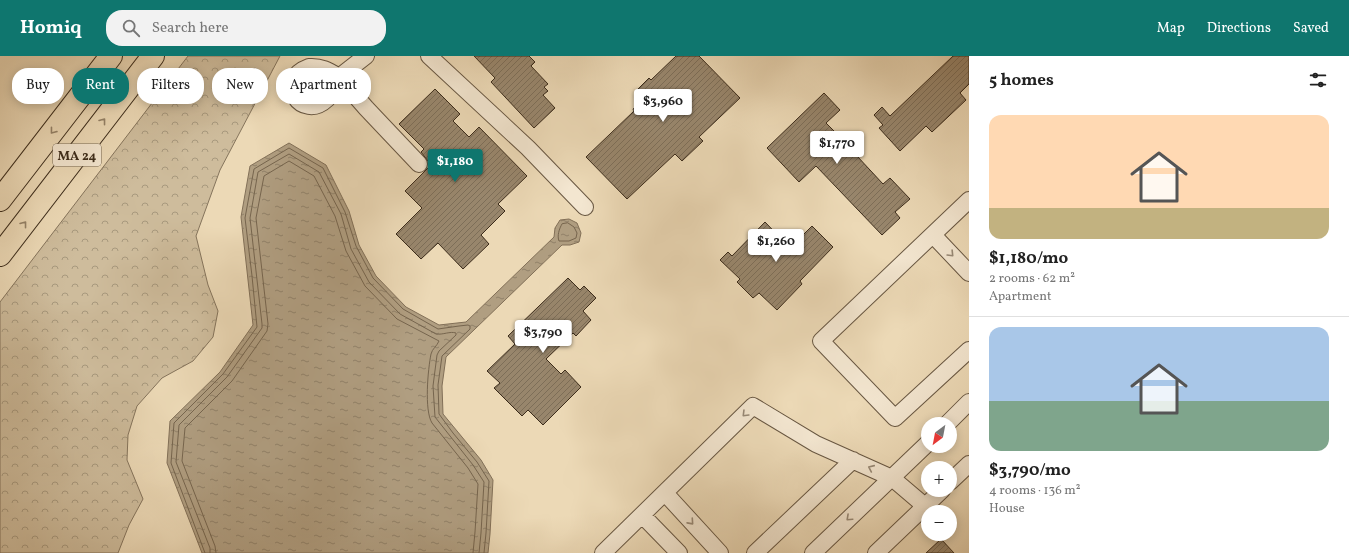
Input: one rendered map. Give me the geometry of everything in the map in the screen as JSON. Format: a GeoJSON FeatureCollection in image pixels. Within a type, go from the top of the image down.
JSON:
{"type":"FeatureCollection","features":[{"type":"Feature","properties":{"kind":"highway","name":"MA 24"},"geometry":{"type":"LineString","coordinates":[[0,200],[111,56]]}},
{"type":"Feature","properties":{"kind":"highway","name":"MA 24"},"geometry":{"type":"LineString","coordinates":[[0,254],[153,56]]}},
{"type":"Feature","properties":{"kind":"street"},"geometry":{"type":"LineString","coordinates":[[366,56],[339,77],[419,164]]}},
{"type":"Feature","properties":{"kind":"street"},"geometry":{"type":"LineString","coordinates":[[429,56],[528,148],[585,207]]}},
{"type":"Feature","properties":{"kind":"street"},"geometry":{"type":"LineString","coordinates":[[968,204],[821,341],[895,418],[969,350]]}},
{"type":"Feature","properties":{"kind":"street"},"geometry":{"type":"LineString","coordinates":[[933,235],[969,273]]}},
{"type":"Feature","properties":{"kind":"street"},"geometry":{"type":"LineString","coordinates":[[954,417],[969,402]]}},
{"type":"Feature","properties":{"kind":"street"},"geometry":{"type":"LineString","coordinates":[[603,553],[753,406],[816,444],[892,478],[924,505]]}},
{"type":"Feature","properties":{"kind":"street"},"geometry":{"type":"LineString","coordinates":[[813,553],[921,450]]}},
{"type":"Feature","properties":{"kind":"street"},"geometry":{"type":"LineString","coordinates":[[755,553],[853,460]]}},
{"type":"Feature","properties":{"kind":"street"},"geometry":{"type":"LineString","coordinates":[[957,475],[969,464]]}},
{"type":"Feature","properties":{"kind":"street"},"geometry":{"type":"LineString","coordinates":[[665,493],[720,553]]}},
{"type":"Feature","properties":{"kind":"street"},"geometry":{"type":"LineString","coordinates":[[926,505],[935,497]]}},
{"type":"Feature","properties":{"kind":"street"},"geometry":{"type":"LineString","coordinates":[[876,553],[921,510]]}},
{"type":"Feature","properties":{"kind":"street"},"geometry":{"type":"LineString","coordinates":[[642,515],[679,553]]}},
{"type":"Feature","properties":{"kind":"green space"},"geometry":{"type":"Polygon","coordinates":[[[188,56],[280,56],[268,79],[268,68],[212,68],[212,104],[255,104],[220,170],[196,236],[208,285],[218,311],[213,337],[193,361],[162,378],[137,406],[128,435],[127,460],[143,499],[129,525],[118,553],[0,553],[0,302],[151,104],[204,104],[204,68],[179,68],[188,56]]]}},
{"type":"Feature","properties":{"kind":"water"},"geometry":{"type":"Polygon","coordinates":[[[289,143],[326,165],[349,211],[359,245],[376,276],[406,307],[439,325],[466,322],[554,237],[555,228],[560,220],[569,219],[577,223],[581,233],[579,242],[570,245],[562,245],[446,357],[442,386],[443,414],[481,460],[493,480],[488,553],[202,553],[167,463],[170,421],[220,372],[253,325],[241,217],[250,166],[289,143]]]}},
{"type":"Feature","properties":{"kind":"building"},"geometry":{"type":"Polygon","coordinates":[[[474,56],[529,56],[535,62],[531,66],[548,84],[544,87],[548,91],[543,95],[555,108],[534,128],[491,82],[495,78],[474,56]]]}},
{"type":"Feature","properties":{"kind":"building"},"geometry":{"type":"Polygon","coordinates":[[[676,56],[699,56],[740,98],[699,137],[703,141],[682,161],[675,154],[627,199],[586,157],[634,111],[633,109],[643,100],[635,92],[649,78],[651,80],[676,56]]]}},
{"type":"Feature","properties":{"kind":"building"},"geometry":{"type":"Polygon","coordinates":[[[953,56],[969,56],[969,84],[960,93],[966,100],[932,132],[926,126],[900,151],[879,128],[883,125],[874,115],[882,107],[890,116],[953,56]]]}},
{"type":"Feature","properties":{"kind":"building"},"geometry":{"type":"Polygon","coordinates":[[[435,89],[460,114],[453,121],[469,137],[479,127],[527,176],[498,204],[505,211],[481,235],[489,244],[463,269],[438,243],[421,259],[396,234],[422,208],[405,191],[431,165],[421,152],[424,149],[399,124],[435,89]]]}},
{"type":"Feature","properties":{"kind":"building"},"geometry":{"type":"Polygon","coordinates":[[[824,93],[840,110],[826,123],[849,146],[851,144],[860,154],[857,156],[883,184],[890,178],[910,199],[895,212],[900,218],[882,235],[816,166],[799,182],[767,148],[824,93]]]}},
{"type":"Feature","properties":{"kind":"building"},"geometry":{"type":"Polygon","coordinates":[[[765,222],[790,248],[812,226],[833,247],[800,281],[802,284],[777,310],[759,293],[753,298],[737,282],[740,279],[720,260],[728,252],[732,256],[765,222]]]}},
{"type":"Feature","properties":{"kind":"building"},"geometry":{"type":"Polygon","coordinates":[[[568,278],[580,290],[584,286],[596,298],[583,311],[591,320],[576,336],[573,333],[546,359],[561,374],[565,370],[581,387],[543,425],[528,410],[522,416],[494,388],[500,383],[487,371],[515,344],[508,336],[568,278]]]}},
{"type":"Feature","properties":{"kind":"building"},"geometry":{"type":"Polygon","coordinates":[[[939,541],[943,541],[954,553],[926,553],[939,541]]]}}]}
